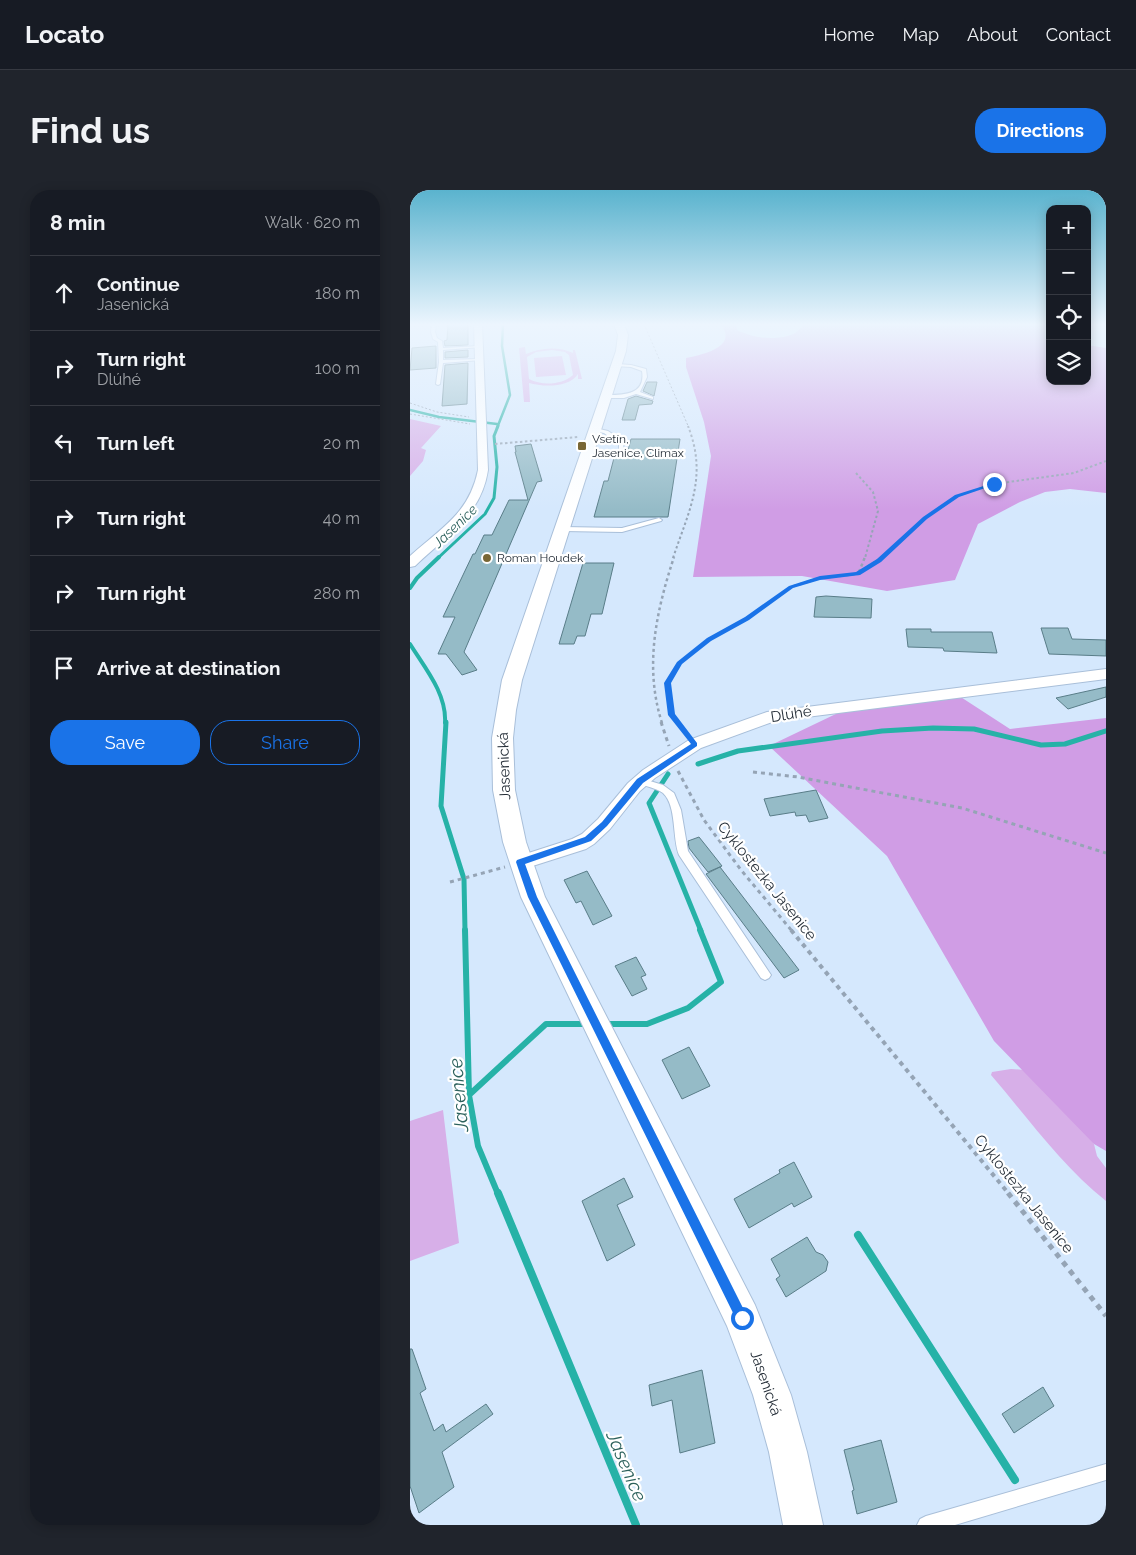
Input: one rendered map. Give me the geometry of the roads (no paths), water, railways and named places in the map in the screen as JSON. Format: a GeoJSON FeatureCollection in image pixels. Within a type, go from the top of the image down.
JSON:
{"type":"FeatureCollection","features":[{"type":"Feature","properties":{"kind":"street"},"geometry":{"type":"LineString","coordinates":[[410,562],[467,512],[475,501],[483,470],[479,386]]}},
{"type":"Feature","properties":{"kind":"street","name":"Jasenická"},"geometry":{"type":"LineString","coordinates":[[610,386],[591,433],[563,529],[512,680],[502,727],[500,752],[504,802],[520,862],[533,897],[742,1318],[772,1395],[788,1452],[804,1525]]}},
{"type":"Feature","properties":{"kind":"street","name":"Dlúhé"},"geometry":{"type":"LineString","coordinates":[[520,862],[588,839],[673,758],[695,744],[773,716],[1106,674]]}},
{"type":"Feature","properties":{"kind":"lane"},"geometry":{"type":"LineString","coordinates":[[637,394],[642,386]]}},
{"type":"Feature","properties":{"kind":"lane"},"geometry":{"type":"LineString","coordinates":[[606,397],[637,394],[651,398]]}},
{"type":"Feature","properties":{"kind":"lane"},"geometry":{"type":"LineString","coordinates":[[591,433],[606,432],[622,443],[621,448]]}},
{"type":"Feature","properties":{"kind":"lane"},"geometry":{"type":"LineString","coordinates":[[563,529],[622,530],[659,520]]}},
{"type":"Feature","properties":{"kind":"lane"},"geometry":{"type":"LineString","coordinates":[[645,783],[670,795],[675,804],[678,837],[683,852],[766,975]]}},
{"type":"Feature","properties":{"kind":"lane"},"geometry":{"type":"LineString","coordinates":[[926,1525],[1106,1472]]}},
{"type":"Feature","properties":{"kind":"waterway","name":"Jasenice"},"geometry":{"type":"LineString","coordinates":[[497,428],[510,395],[509,386]]}},
{"type":"Feature","properties":{"kind":"waterway"},"geometry":{"type":"LineString","coordinates":[[410,410],[439,417],[497,424]]}},
{"type":"Feature","properties":{"kind":"waterway","name":"Jasenice"},"geometry":{"type":"LineString","coordinates":[[438,558],[485,514],[494,498],[497,467],[494,436],[498,426]]}},
{"type":"Feature","properties":{"kind":"waterway","name":"Jasenice"},"geometry":{"type":"LineString","coordinates":[[410,588],[417,578],[439,557]]}},
{"type":"Feature","properties":{"kind":"waterway","name":"Jasenice"},"geometry":{"type":"LineString","coordinates":[[410,644],[439,692],[445,712],[445,723]]}},
{"type":"Feature","properties":{"kind":"waterway","name":"Jasenice"},"geometry":{"type":"LineString","coordinates":[[446,722],[441,806],[464,879],[465,931]]}},
{"type":"Feature","properties":{"kind":"waterway"},"geometry":{"type":"LineString","coordinates":[[698,764],[738,751],[882,731],[933,728],[974,729],[1041,745],[1065,744],[1106,731]]}},
{"type":"Feature","properties":{"kind":"waterway"},"geometry":{"type":"LineString","coordinates":[[668,774],[649,803],[701,931]]}},
{"type":"Feature","properties":{"kind":"waterway","name":"Jasenice"},"geometry":{"type":"LineString","coordinates":[[465,930],[469,1095]]}},
{"type":"Feature","properties":{"kind":"waterway"},"geometry":{"type":"LineString","coordinates":[[606,1024],[647,1024],[688,1008],[721,982],[700,930]]}},
{"type":"Feature","properties":{"kind":"waterway"},"geometry":{"type":"LineString","coordinates":[[469,1095],[546,1024],[587,1024]]}},
{"type":"Feature","properties":{"kind":"waterway","name":"Jasenice"},"geometry":{"type":"LineString","coordinates":[[469,1095],[478,1146],[498,1194]]}},
{"type":"Feature","properties":{"kind":"waterway","name":"Jasenice"},"geometry":{"type":"LineString","coordinates":[[498,1193],[636,1525]]}},
{"type":"Feature","properties":{"kind":"waterway"},"geometry":{"type":"LineString","coordinates":[[858,1235],[1015,1480]]}},
{"type":"Feature","properties":{"kind":"place","name":"Vsetín, Jasenice, Climax"},"geometry":{"type":"Point","coordinates":[582,446]}},
{"type":"Feature","properties":{"kind":"place","name":"Roman Houdek"},"geometry":{"type":"Point","coordinates":[487,558]}}]}
